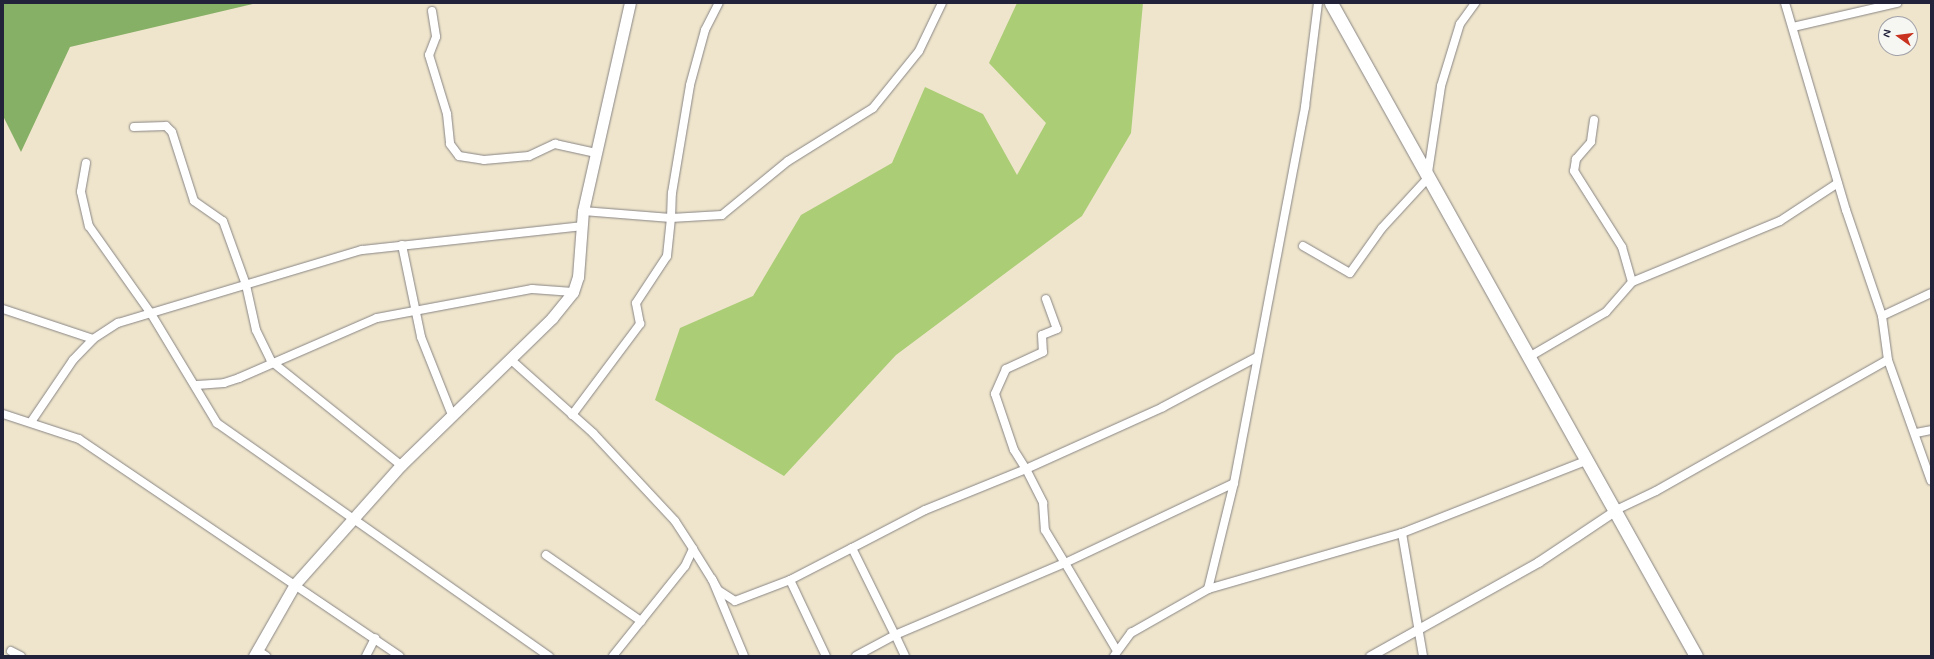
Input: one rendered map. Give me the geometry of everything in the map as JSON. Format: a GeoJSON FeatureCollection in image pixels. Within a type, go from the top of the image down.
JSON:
{"type":"FeatureCollection","features":[{"type":"Feature","properties":{"kind":"highway"},"geometry":{"type":"LineString","coordinates":[[1331,3],[1427,179],[1588,460],[1696,656]]}},
{"type":"Feature","properties":{"kind":"main road"},"geometry":{"type":"LineString","coordinates":[[259,654],[295,584],[401,465],[510,359],[573,292],[578,277],[583,211],[630,3]]}},
{"type":"Feature","properties":{"kind":"street"},"geometry":{"type":"LineString","coordinates":[[572,415],[640,324],[636,303],[667,256],[672,193],[690,85],[705,30],[719,3]]}},
{"type":"Feature","properties":{"kind":"street"},"geometry":{"type":"LineString","coordinates":[[583,211],[671,218],[722,215],[788,161],[873,108],[919,51],[942,3]]}},
{"type":"Feature","properties":{"kind":"street"},"geometry":{"type":"LineString","coordinates":[[1208,589],[1234,483],[1306,107],[1318,3]]}},
{"type":"Feature","properties":{"kind":"street"},"geometry":{"type":"LineString","coordinates":[[1303,246],[1350,273],[1382,228],[1427,179],[1441,86],[1460,24],[1475,3]]}},
{"type":"Feature","properties":{"kind":"street"},"geometry":{"type":"LineString","coordinates":[[1785,3],[1838,183],[1882,316],[1888,360],[1916,432],[1931,481]]}},
{"type":"Feature","properties":{"kind":"street"},"geometry":{"type":"LineString","coordinates":[[1793,27],[1898,3]]}},
{"type":"Feature","properties":{"kind":"street"},"geometry":{"type":"LineString","coordinates":[[432,11],[436,37],[429,55],[447,114],[450,144],[459,156],[484,160],[529,156],[555,144],[596,154]]}},
{"type":"Feature","properties":{"kind":"street"},"geometry":{"type":"LineString","coordinates":[[1594,120],[1592,142],[1576,159],[1574,171],[1622,247],[1632,282]]}},
{"type":"Feature","properties":{"kind":"street"},"geometry":{"type":"LineString","coordinates":[[134,127],[169,128],[194,201],[223,221],[246,285],[256,330],[271,361],[401,465]]}},
{"type":"Feature","properties":{"kind":"street"},"geometry":{"type":"LineString","coordinates":[[86,163],[81,192],[88,226],[150,312],[197,385],[217,423],[549,656]]}},
{"type":"Feature","properties":{"kind":"street"},"geometry":{"type":"LineString","coordinates":[[1529,357],[1606,312],[1632,282],[1780,221],[1838,183]]}},
{"type":"Feature","properties":{"kind":"street"},"geometry":{"type":"LineString","coordinates":[[31,422],[73,360],[93,339],[118,323],[150,312],[362,250],[582,226]]}},
{"type":"Feature","properties":{"kind":"street"},"geometry":{"type":"LineString","coordinates":[[402,245],[414,311],[430,363],[452,415]]}},
{"type":"Feature","properties":{"kind":"street"},"geometry":{"type":"LineString","coordinates":[[197,385],[224,384],[271,361],[377,318],[532,289],[573,292]]}},
{"type":"Feature","properties":{"kind":"street"},"geometry":{"type":"LineString","coordinates":[[1882,316],[1931,293]]}},
{"type":"Feature","properties":{"kind":"street"},"geometry":{"type":"LineString","coordinates":[[1046,299],[1057,329],[1042,335],[1043,352],[1006,369],[995,394],[1014,450],[1026,468],[1043,503],[1045,530],[1115,653],[1131,633],[1208,589],[1402,533],[1588,460]]}},
{"type":"Feature","properties":{"kind":"street"},"geometry":{"type":"LineString","coordinates":[[3,309],[93,339]]}},
{"type":"Feature","properties":{"kind":"street"},"geometry":{"type":"LineString","coordinates":[[510,359],[572,415],[653,496],[693,549],[718,590],[735,601],[790,580],[925,510],[1026,468],[1163,407],[1257,357]]}},
{"type":"Feature","properties":{"kind":"street"},"geometry":{"type":"LineString","coordinates":[[1370,656],[1538,562],[1616,510],[1656,491],[1888,360]]}},
{"type":"Feature","properties":{"kind":"street"},"geometry":{"type":"LineString","coordinates":[[3,414],[79,439],[400,656]]}},
{"type":"Feature","properties":{"kind":"street"},"geometry":{"type":"LineString","coordinates":[[1916,432],[1931,430]]}},
{"type":"Feature","properties":{"kind":"street"},"geometry":{"type":"LineString","coordinates":[[856,656],[895,635],[1065,563],[1234,483]]}},
{"type":"Feature","properties":{"kind":"street"},"geometry":{"type":"LineString","coordinates":[[1402,533],[1417,630],[1423,656]]}},
{"type":"Feature","properties":{"kind":"street"},"geometry":{"type":"LineString","coordinates":[[852,548],[905,656]]}},
{"type":"Feature","properties":{"kind":"street"},"geometry":{"type":"LineString","coordinates":[[613,656],[685,566],[693,549]]}},
{"type":"Feature","properties":{"kind":"street"},"geometry":{"type":"LineString","coordinates":[[546,555],[641,621]]}},
{"type":"Feature","properties":{"kind":"street"},"geometry":{"type":"LineString","coordinates":[[712,579],[744,656]]}},
{"type":"Feature","properties":{"kind":"street"},"geometry":{"type":"LineString","coordinates":[[790,580],[826,656]]}},
{"type":"Feature","properties":{"kind":"street"},"geometry":{"type":"LineString","coordinates":[[366,656],[375,638]]}},
{"type":"Feature","properties":{"kind":"street"},"geometry":{"type":"LineString","coordinates":[[11,651],[21,656]]}},
{"type":"Feature","properties":{"kind":"green space"},"geometry":{"type":"Polygon","coordinates":[[[3,3],[257,3],[70,47],[21,152],[3,116],[3,3]]]}},
{"type":"Feature","properties":{"kind":"green space"},"geometry":{"type":"Polygon","coordinates":[[[1017,3],[1143,3],[1131,133],[1082,216],[896,355],[784,476],[655,400],[680,328],[753,296],[801,215],[892,163],[925,87],[983,114],[1017,175],[1046,123],[989,63],[1017,3]]]}}]}
